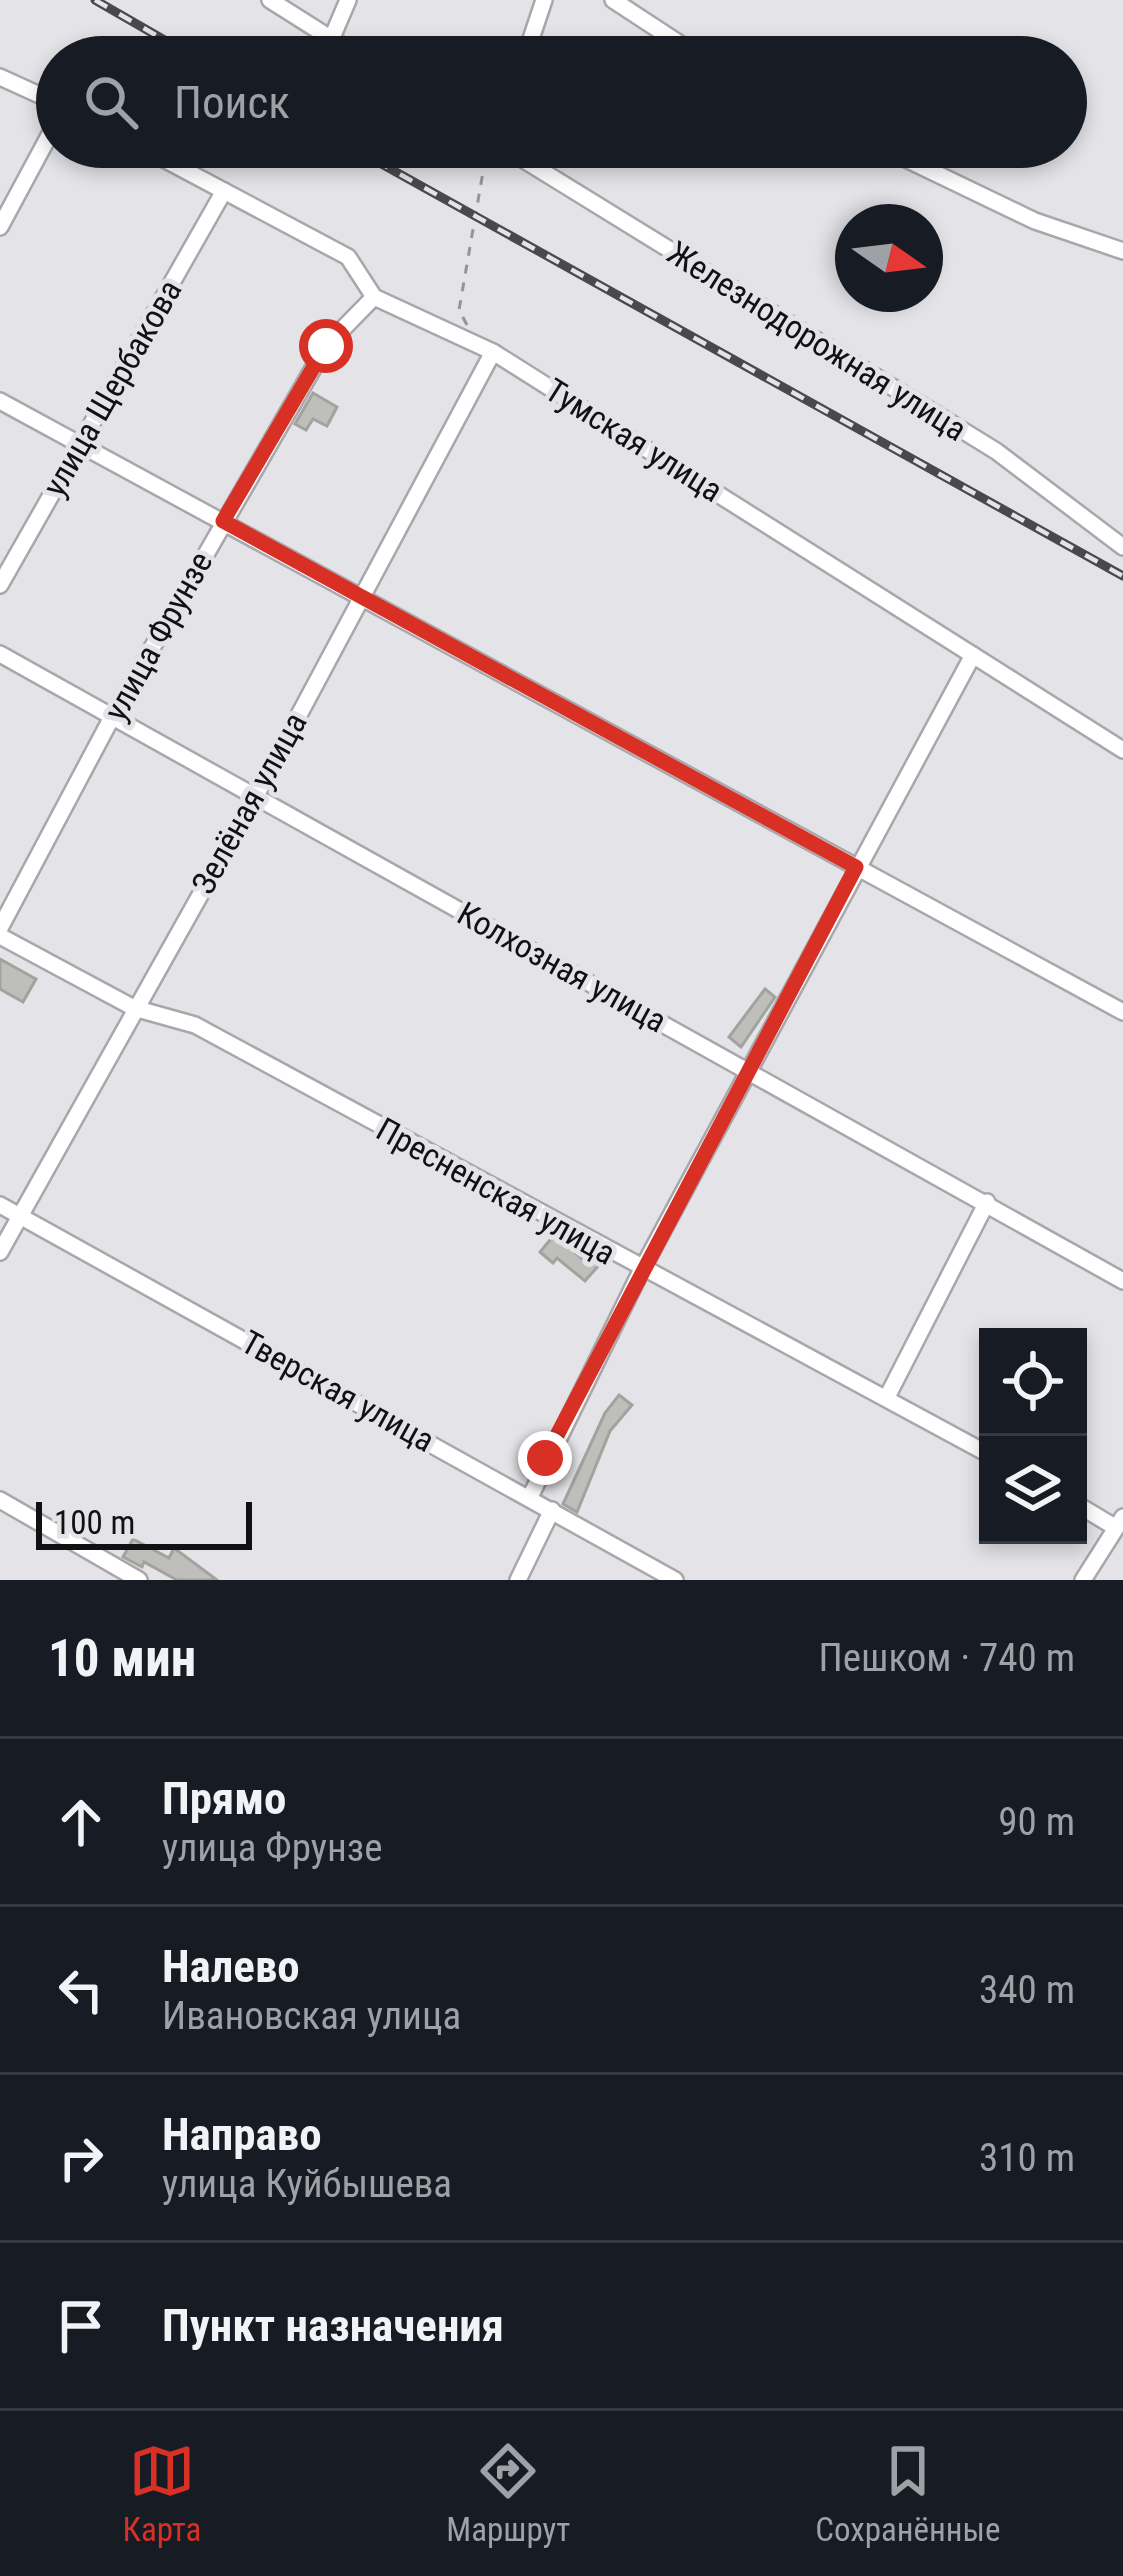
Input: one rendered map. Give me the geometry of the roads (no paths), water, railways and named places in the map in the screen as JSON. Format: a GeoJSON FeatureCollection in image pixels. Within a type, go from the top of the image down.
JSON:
{"type":"FeatureCollection","features":[{"type":"Feature","properties":{"kind":"street"},"geometry":{"type":"LineString","coordinates":[[270,0],[326,36]]}},
{"type":"Feature","properties":{"kind":"street"},"geometry":{"type":"LineString","coordinates":[[334,36],[348,0]]}},
{"type":"Feature","properties":{"kind":"street"},"geometry":{"type":"LineString","coordinates":[[532,36],[544,0]]}},
{"type":"Feature","properties":{"kind":"street"},"geometry":{"type":"LineString","coordinates":[[613,0],[668,36]]}},
{"type":"Feature","properties":{"kind":"street"},"geometry":{"type":"LineString","coordinates":[[0,77],[36,93]]}},
{"type":"Feature","properties":{"kind":"street"},"geometry":{"type":"LineString","coordinates":[[0,226],[36,160]]}},
{"type":"Feature","properties":{"kind":"street","name":"Тумская улица"},"geometry":{"type":"LineString","coordinates":[[181,168],[348,257],[374,297],[494,352],[1123,750]]}},
{"type":"Feature","properties":{"kind":"street","name":"Железнодорожная улица"},"geometry":{"type":"LineString","coordinates":[[537,168],[996,451],[1123,547]]}},
{"type":"Feature","properties":{"kind":"street"},"geometry":{"type":"LineString","coordinates":[[925,168],[1035,221],[1123,251]]}},
{"type":"Feature","properties":{"kind":"street","name":"улица Щербакова"},"geometry":{"type":"LineString","coordinates":[[0,585],[224,191]]}},
{"type":"Feature","properties":{"kind":"street","name":"улица Фрунзе"},"geometry":{"type":"LineString","coordinates":[[0,932],[111,719],[326,346],[374,297]]}},
{"type":"Feature","properties":{"kind":"street","name":"Зелёная улица"},"geometry":{"type":"LineString","coordinates":[[0,1252],[254,799],[494,352]]}},
{"type":"Feature","properties":{"kind":"street"},"geometry":{"type":"LineString","coordinates":[[0,401],[1123,1012]]}},
{"type":"Feature","properties":{"kind":"street","name":"Колхозная улица"},"geometry":{"type":"LineString","coordinates":[[0,655],[1123,1281]]}},
{"type":"Feature","properties":{"kind":"street"},"geometry":{"type":"LineString","coordinates":[[530,1497],[641,1270],[753,1071],[856,867],[974,655]]}},
{"type":"Feature","properties":{"kind":"street","name":"Пресненская улица"},"geometry":{"type":"LineString","coordinates":[[0,932],[134,1008],[195,1025],[979,1449]]}},
{"type":"Feature","properties":{"kind":"street"},"geometry":{"type":"LineString","coordinates":[[886,1397],[987,1202]]}},
{"type":"Feature","properties":{"kind":"street","name":"Тверская улица"},"geometry":{"type":"LineString","coordinates":[[0,1205],[675,1580]]}},
{"type":"Feature","properties":{"kind":"street"},"geometry":{"type":"LineString","coordinates":[[0,1501],[140,1580]]}},
{"type":"Feature","properties":{"kind":"street"},"geometry":{"type":"LineString","coordinates":[[1082,1580],[1118,1521],[1087,1509]]}},
{"type":"Feature","properties":{"kind":"street"},"geometry":{"type":"LineString","coordinates":[[518,1580],[552,1510]]}},
{"type":"Feature","properties":{"kind":"railway"},"geometry":{"type":"LineString","coordinates":[[95,0],[158,36]]}},
{"type":"Feature","properties":{"kind":"railway"},"geometry":{"type":"LineString","coordinates":[[389,168],[1123,576]]}}]}
